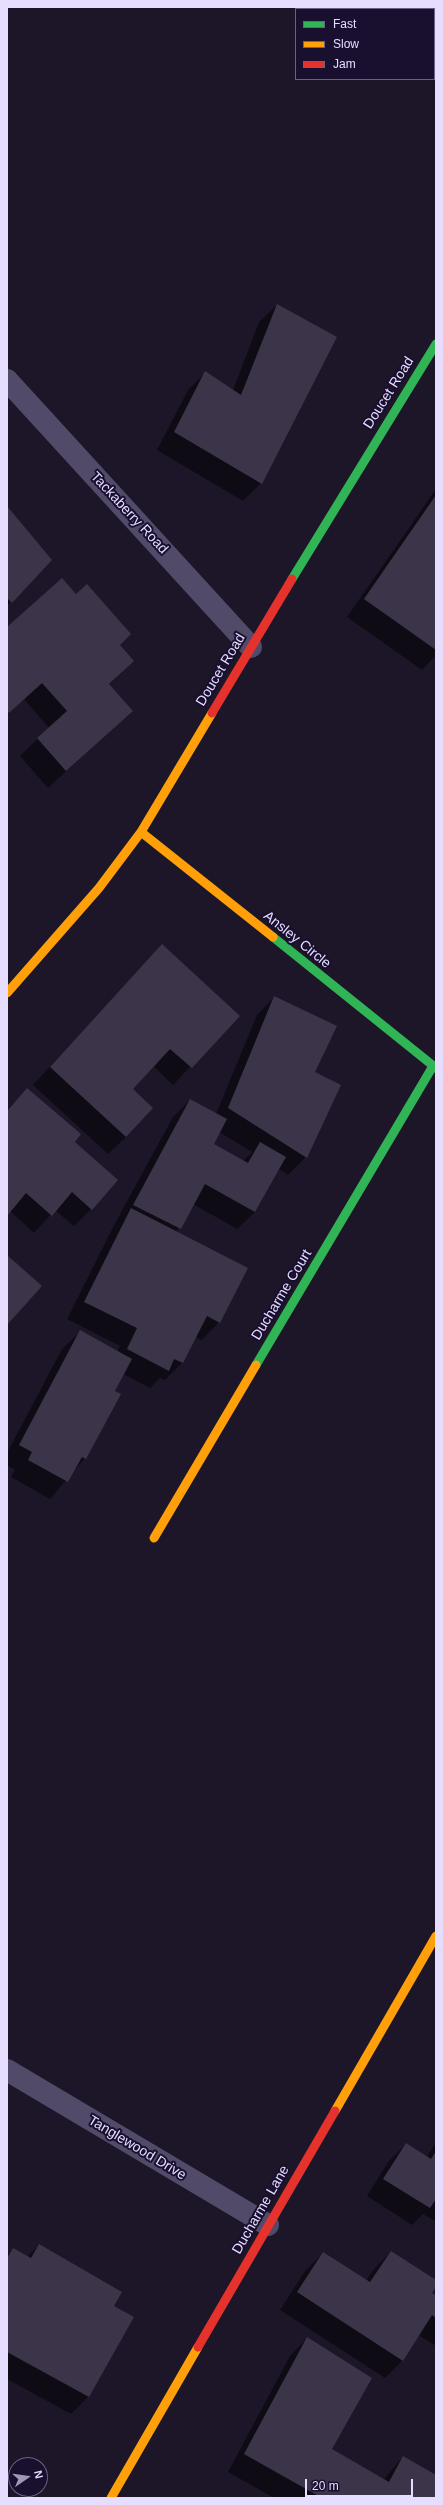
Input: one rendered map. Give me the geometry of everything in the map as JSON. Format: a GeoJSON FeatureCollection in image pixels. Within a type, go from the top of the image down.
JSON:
{"type":"FeatureCollection","features":[{"type":"Feature","properties":{"kind":"street","name":"Doucet Road"},"geometry":{"type":"LineString","coordinates":[[7,993],[99,888],[141,832],[251,647],[436,344]]}},
{"type":"Feature","properties":{"kind":"street","name":"Tackaberry Road"},"geometry":{"type":"LineString","coordinates":[[7,380],[251,647]]}},
{"type":"Feature","properties":{"kind":"street","name":"Ansley Circle"},"geometry":{"type":"LineString","coordinates":[[141,832],[434,1067]]}},
{"type":"Feature","properties":{"kind":"street","name":"Ducharme Court"},"geometry":{"type":"LineString","coordinates":[[154,1538],[434,1067]]}},
{"type":"Feature","properties":{"kind":"street","name":"Ducharme Lane"},"geometry":{"type":"LineString","coordinates":[[110,2498],[436,1936]]}},
{"type":"Feature","properties":{"kind":"street","name":"Tanglewood Drive"},"geometry":{"type":"LineString","coordinates":[[7,2070],[268,2226]]}},
{"type":"Feature","properties":{"kind":"building"},"geometry":{"type":"Polygon","coordinates":[[[277,304],[337,337],[262,484],[174,432],[205,371],[241,395],[277,304]]]}},
{"type":"Feature","properties":{"kind":"building"},"geometry":{"type":"Polygon","coordinates":[[[436,495],[436,650],[364,599],[436,495]]]}},
{"type":"Feature","properties":{"kind":"building"},"geometry":{"type":"Polygon","coordinates":[[[7,506],[52,560],[12,603],[7,598],[7,506]]]}},
{"type":"Feature","properties":{"kind":"building"},"geometry":{"type":"Polygon","coordinates":[[[62,578],[76,594],[87,584],[131,634],[120,645],[134,661],[109,684],[133,711],[66,771],[37,738],[67,711],[42,683],[9,713],[7,711],[7,627],[62,578]]]}},
{"type":"Feature","properties":{"kind":"building"},"geometry":{"type":"Polygon","coordinates":[[[162,944],[240,1016],[192,1068],[170,1049],[133,1089],[153,1108],[126,1137],[50,1067],[162,944]]]}},
{"type":"Feature","properties":{"kind":"building"},"geometry":{"type":"Polygon","coordinates":[[[274,996],[337,1026],[315,1072],[341,1085],[307,1158],[228,1108],[274,996]]]}},
{"type":"Feature","properties":{"kind":"building"},"geometry":{"type":"Polygon","coordinates":[[[27,1088],[81,1134],[75,1142],[118,1180],[92,1210],[72,1192],[52,1216],[26,1193],[7,1216],[7,1111],[27,1088]]]}},
{"type":"Feature","properties":{"kind":"building"},"geometry":{"type":"Polygon","coordinates":[[[190,1099],[227,1119],[214,1144],[248,1163],[260,1142],[286,1157],[255,1212],[205,1184],[181,1229],[133,1205],[190,1099]]]}},
{"type":"Feature","properties":{"kind":"building"},"geometry":{"type":"Polygon","coordinates":[[[131,1208],[248,1268],[220,1323],[207,1316],[183,1363],[174,1359],[169,1371],[127,1349],[137,1328],[84,1302],[131,1208]]]}},
{"type":"Feature","properties":{"kind":"building"},"geometry":{"type":"Polygon","coordinates":[[[7,1255],[42,1286],[7,1325],[7,1255]]]}},
{"type":"Feature","properties":{"kind":"building"},"geometry":{"type":"Polygon","coordinates":[[[80,1330],[132,1359],[115,1391],[121,1394],[86,1459],[82,1457],[68,1482],[28,1460],[32,1452],[19,1445],[80,1330]]]}},
{"type":"Feature","properties":{"kind":"building"},"geometry":{"type":"Polygon","coordinates":[[[406,2143],[431,2159],[436,2151],[436,2199],[430,2208],[383,2179],[406,2143]]]}},
{"type":"Feature","properties":{"kind":"building"},"geometry":{"type":"Polygon","coordinates":[[[39,2244],[122,2292],[114,2306],[134,2317],[89,2397],[7,2352],[7,2258],[13,2248],[31,2258],[39,2244]]]}},
{"type":"Feature","properties":{"kind":"building"},"geometry":{"type":"Polygon","coordinates":[[[391,2251],[436,2280],[436,2287],[432,2293],[436,2295],[436,2318],[432,2315],[403,2361],[297,2292],[323,2252],[370,2282],[391,2251]]]}},
{"type":"Feature","properties":{"kind":"building"},"geometry":{"type":"Polygon","coordinates":[[[307,2337],[372,2378],[332,2449],[389,2482],[403,2456],[436,2475],[436,2498],[322,2498],[244,2454],[307,2337]]]}},
{"type":"Feature","properties":{"kind":"traffic: fast"},"geometry":{"type":"LineString","coordinates":[[292,579],[436,344]]}},
{"type":"Feature","properties":{"kind":"traffic: fast"},"geometry":{"type":"LineString","coordinates":[[273,937],[436,1068]]}},
{"type":"Feature","properties":{"kind":"traffic: fast"},"geometry":{"type":"LineString","coordinates":[[256,1365],[433,1066]]}},
{"type":"Feature","properties":{"kind":"traffic: slow"},"geometry":{"type":"LineString","coordinates":[[7,993],[99,888],[141,832],[212,713]]}},
{"type":"Feature","properties":{"kind":"traffic: slow"},"geometry":{"type":"LineString","coordinates":[[141,832],[273,937]]}},
{"type":"Feature","properties":{"kind":"traffic: slow"},"geometry":{"type":"LineString","coordinates":[[154,1538],[256,1365]]}},
{"type":"Feature","properties":{"kind":"traffic: slow"},"geometry":{"type":"LineString","coordinates":[[335,2111],[436,1936]]}},
{"type":"Feature","properties":{"kind":"traffic: slow"},"geometry":{"type":"LineString","coordinates":[[111,2498],[198,2347]]}},
{"type":"Feature","properties":{"kind":"traffic: jam"},"geometry":{"type":"LineString","coordinates":[[212,713],[292,579]]}},
{"type":"Feature","properties":{"kind":"traffic: jam"},"geometry":{"type":"LineString","coordinates":[[198,2347],[335,2111]]}}]}
